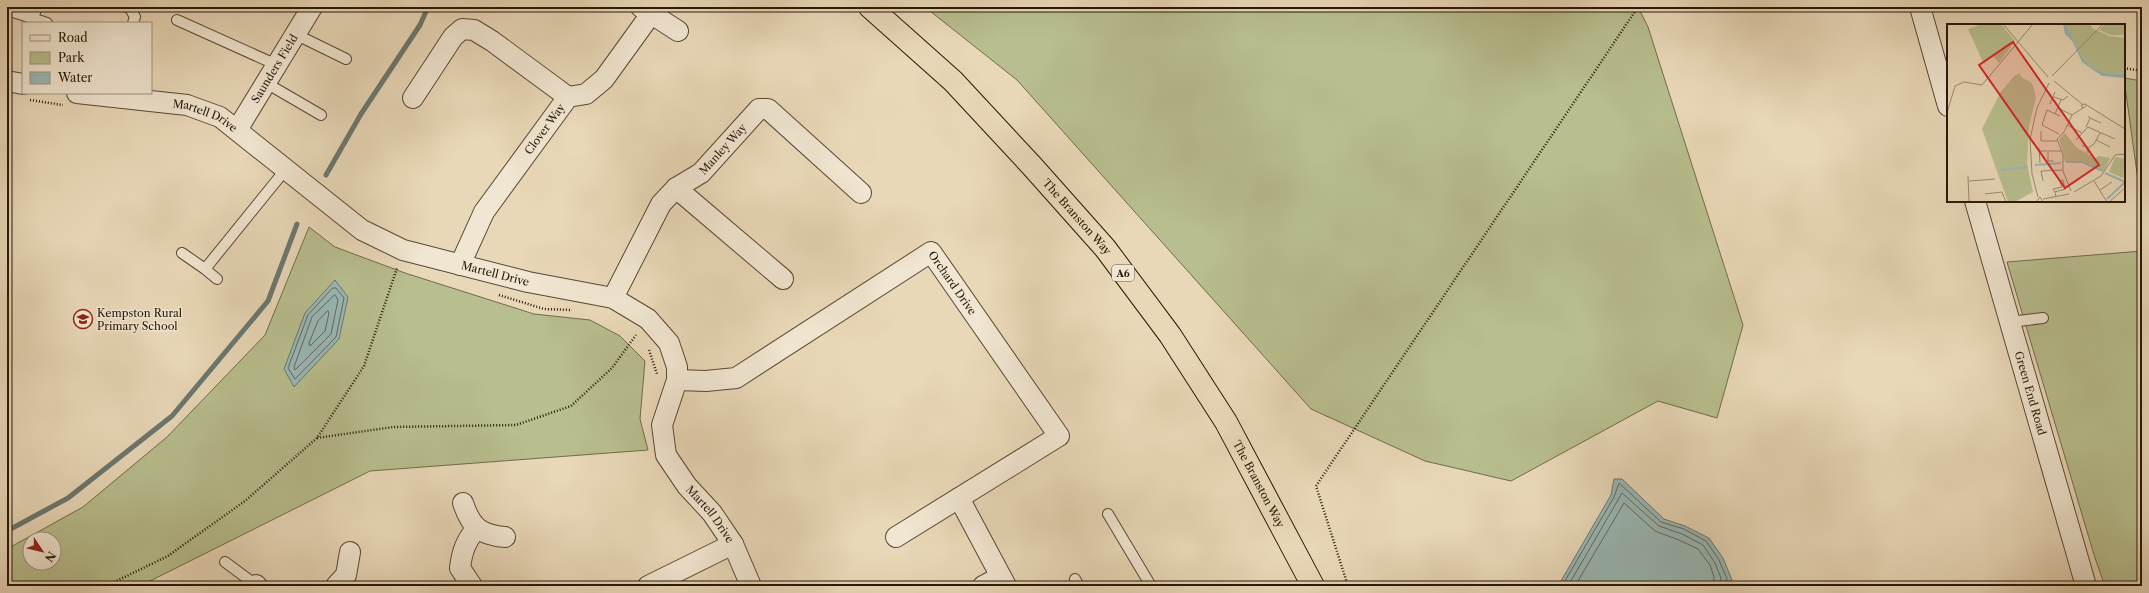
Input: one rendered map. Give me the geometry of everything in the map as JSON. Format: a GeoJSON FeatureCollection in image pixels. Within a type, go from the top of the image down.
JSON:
{"type":"FeatureCollection","features":[{"type":"Feature","properties":{"kind":"highway","name":"The Branston Way"},"geometry":{"type":"LineString","coordinates":[[870,7],[953,81],[1032,166],[1105,248],[1170,335],[1226,422],[1313,586]]}},
{"type":"Feature","properties":{"kind":"street","name":"Saunders Field"},"geometry":{"type":"LineString","coordinates":[[237,130],[312,7]]}},
{"type":"Feature","properties":{"kind":"street"},"geometry":{"type":"LineString","coordinates":[[1920,7],[1947,102]]}},
{"type":"Feature","properties":{"kind":"street"},"geometry":{"type":"LineString","coordinates":[[646,10],[678,31]]}},
{"type":"Feature","properties":{"kind":"street","name":"Clover Way"},"geometry":{"type":"LineString","coordinates":[[460,264],[484,212],[568,97],[586,94],[604,79],[646,10]]}},
{"type":"Feature","properties":{"kind":"street"},"geometry":{"type":"LineString","coordinates":[[414,98],[453,37],[462,29],[474,30],[492,41],[568,97]]}},
{"type":"Feature","properties":{"kind":"street"},"geometry":{"type":"LineString","coordinates":[[7,81],[22,90]]}},
{"type":"Feature","properties":{"kind":"street","name":"Martell Drive"},"geometry":{"type":"LineString","coordinates":[[71,99],[187,105],[220,117],[362,230],[404,250],[528,282],[613,298],[648,319],[668,343],[677,366],[677,380],[662,425],[666,455],[687,486],[712,513],[733,544],[751,586]]}},
{"type":"Feature","properties":{"kind":"street","name":"Manley Way"},"geometry":{"type":"LineString","coordinates":[[613,298],[661,204],[676,188],[701,173],[759,109],[768,109],[861,193]]}},
{"type":"Feature","properties":{"kind":"street"},"geometry":{"type":"LineString","coordinates":[[676,188],[783,279]]}},
{"type":"Feature","properties":{"kind":"street","name":"Green End Road"},"geometry":{"type":"LineString","coordinates":[[1975,202],[2086,586]]}},
{"type":"Feature","properties":{"kind":"street","name":"Orchard Drive"},"geometry":{"type":"LineString","coordinates":[[677,380],[706,381],[736,378],[931,252],[1060,436],[896,537]]}},
{"type":"Feature","properties":{"kind":"street"},"geometry":{"type":"LineString","coordinates":[[959,498],[1003,581],[982,586]]}},
{"type":"Feature","properties":{"kind":"street"},"geometry":{"type":"LineString","coordinates":[[463,503],[468,516],[476,529],[490,536],[505,537]]}},
{"type":"Feature","properties":{"kind":"street"},"geometry":{"type":"LineString","coordinates":[[472,586],[460,568],[462,551],[468,539],[476,529]]}},
{"type":"Feature","properties":{"kind":"street"},"geometry":{"type":"LineString","coordinates":[[648,586],[733,544]]}},
{"type":"Feature","properties":{"kind":"street"},"geometry":{"type":"LineString","coordinates":[[336,586],[346,575],[350,552]]}},
{"type":"Feature","properties":{"kind":"lane"},"geometry":{"type":"LineString","coordinates":[[32,18],[37,7]]}},
{"type":"Feature","properties":{"kind":"lane"},"geometry":{"type":"LineString","coordinates":[[126,7],[130,8],[135,17],[133,22]]}},
{"type":"Feature","properties":{"kind":"lane"},"geometry":{"type":"LineString","coordinates":[[7,10],[44,22]]}},
{"type":"Feature","properties":{"kind":"lane"},"geometry":{"type":"LineString","coordinates":[[177,20],[277,64]]}},
{"type":"Feature","properties":{"kind":"lane"},"geometry":{"type":"LineString","coordinates":[[295,34],[346,59]]}},
{"type":"Feature","properties":{"kind":"lane"},"geometry":{"type":"LineString","coordinates":[[266,83],[320,115]]}},
{"type":"Feature","properties":{"kind":"lane"},"geometry":{"type":"LineString","coordinates":[[205,269],[286,169]]}},
{"type":"Feature","properties":{"kind":"lane"},"geometry":{"type":"LineString","coordinates":[[182,253],[218,279]]}},
{"type":"Feature","properties":{"kind":"lane"},"geometry":{"type":"LineString","coordinates":[[2010,322],[2043,318]]}},
{"type":"Feature","properties":{"kind":"lane"},"geometry":{"type":"LineString","coordinates":[[1108,514],[1151,586]]}},
{"type":"Feature","properties":{"kind":"lane"},"geometry":{"type":"LineString","coordinates":[[225,562],[257,586]]}},
{"type":"Feature","properties":{"kind":"path"},"geometry":{"type":"LineString","coordinates":[[1348,586],[1316,486],[1638,7]]}},
{"type":"Feature","properties":{"kind":"path"},"geometry":{"type":"LineString","coordinates":[[2125,68],[2142,71]]}},
{"type":"Feature","properties":{"kind":"path"},"geometry":{"type":"LineString","coordinates":[[38,94],[71,99]]}},
{"type":"Feature","properties":{"kind":"path"},"geometry":{"type":"LineString","coordinates":[[106,586],[168,556],[245,501],[316,438],[364,366],[398,265]]}},
{"type":"Feature","properties":{"kind":"path"},"geometry":{"type":"LineString","coordinates":[[316,438],[393,427],[516,425],[571,406],[612,368],[636,335],[640,339]]}},
{"type":"Feature","properties":{"kind":"path"},"geometry":{"type":"LineString","coordinates":[[647,348],[651,353],[658,376]]}},
{"type":"Feature","properties":{"kind":"green space"},"geometry":{"type":"Polygon","coordinates":[[[925,7],[1638,7],[1648,27],[1743,325],[1717,418],[1658,401],[1511,481],[1425,461],[1311,409],[1017,80],[925,7]]]}},
{"type":"Feature","properties":{"kind":"green space"},"geometry":{"type":"Polygon","coordinates":[[[2125,78],[2142,81],[2142,209],[2125,86],[2125,78]]]}},
{"type":"Feature","properties":{"kind":"green space"},"geometry":{"type":"Polygon","coordinates":[[[309,227],[335,247],[405,273],[534,314],[590,320],[620,336],[645,361],[640,419],[648,450],[370,471],[140,586],[7,586],[7,549],[22,541],[22,571],[62,571],[62,531],[40,531],[83,507],[167,437],[265,335],[309,227]]]}},
{"type":"Feature","properties":{"kind":"green space"},"geometry":{"type":"Polygon","coordinates":[[[2142,251],[2142,586],[2105,586],[2095,558],[2007,262],[2142,251]]]}},
{"type":"Feature","properties":{"kind":"water"},"geometry":{"type":"Polygon","coordinates":[[[335,280],[348,297],[339,339],[294,387],[284,369],[305,313],[335,280]]]}},
{"type":"Feature","properties":{"kind":"water"},"geometry":{"type":"Polygon","coordinates":[[[1614,479],[1622,479],[1664,519],[1685,526],[1709,538],[1723,558],[1732,580],[1727,586],[1558,586],[1611,495],[1614,479]]]}},
{"type":"Feature","properties":{"kind":"waterway"},"geometry":{"type":"LineString","coordinates":[[326,175],[361,114],[420,25],[428,7]]}},
{"type":"Feature","properties":{"kind":"waterway"},"geometry":{"type":"LineString","coordinates":[[7,531],[68,498],[172,416],[268,301],[297,224]]}},
{"type":"Feature","properties":{"kind":"place","name":"Kempston Rural Primary School"},"geometry":{"type":"Point","coordinates":[83,319]}}]}
